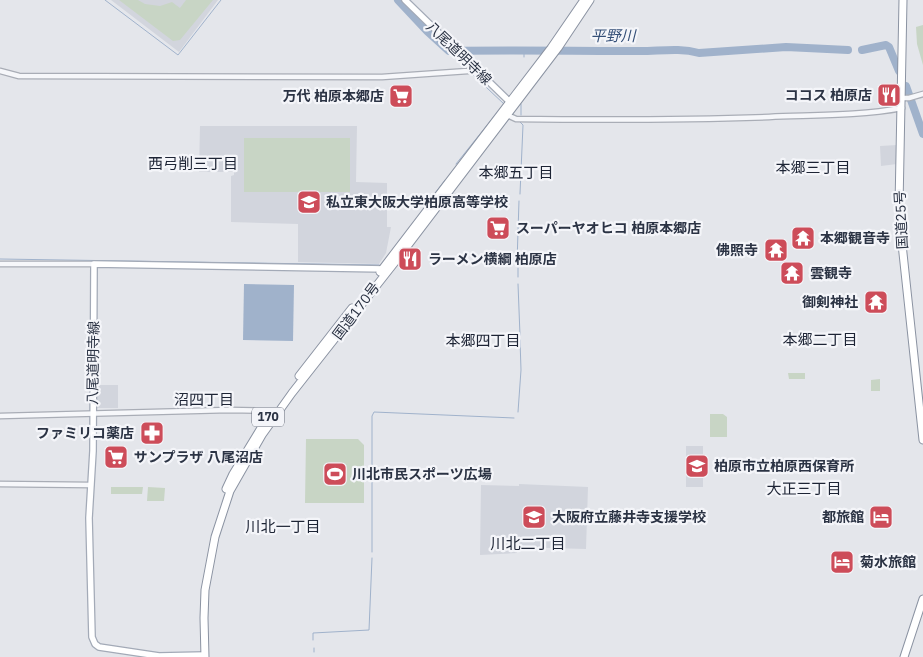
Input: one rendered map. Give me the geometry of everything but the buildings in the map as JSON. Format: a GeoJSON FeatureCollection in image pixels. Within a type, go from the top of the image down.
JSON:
{"type":"FeatureCollection","features":[{"type":"Feature","properties":{"kind":"highway","name":"国道170号"},"geometry":{"type":"LineString","coordinates":[[553,50],[584,0]]}},
{"type":"Feature","properties":{"kind":"highway","name":"国道170号"},"geometry":{"type":"LineString","coordinates":[[203,656],[203,589],[207,550],[222,500],[233,474],[249,446],[590,0]]}},
{"type":"Feature","properties":{"kind":"highway","name":"国道25号"},"geometry":{"type":"LineString","coordinates":[[903,0],[908,98],[902,108],[900,222],[923,440]]}},
{"type":"Feature","properties":{"kind":"highway"},"geometry":{"type":"LineString","coordinates":[[904,657],[923,599]]}},
{"type":"Feature","properties":{"kind":"main road","name":"八尾道明寺線"},"geometry":{"type":"LineString","coordinates":[[405,0],[512,104]]}},
{"type":"Feature","properties":{"kind":"main road","name":"八尾道明寺線"},"geometry":{"type":"LineString","coordinates":[[94,264],[93,451],[89,518],[92,637],[95,644],[99,646],[159,656],[203,656]]}},
{"type":"Feature","properties":{"kind":"main road"},"geometry":{"type":"LineString","coordinates":[[94,264],[385,269]]}},
{"type":"Feature","properties":{"kind":"street"},"geometry":{"type":"LineString","coordinates":[[0,71],[19,76],[382,77],[468,71],[474,68]]}},
{"type":"Feature","properties":{"kind":"street"},"geometry":{"type":"LineString","coordinates":[[908,98],[923,94]]}},
{"type":"Feature","properties":{"kind":"street"},"geometry":{"type":"LineString","coordinates":[[504,114],[516,119],[663,120],[833,114],[885,111],[902,108]]}},
{"type":"Feature","properties":{"kind":"street"},"geometry":{"type":"LineString","coordinates":[[0,264],[94,264]]}},
{"type":"Feature","properties":{"kind":"street"},"geometry":{"type":"LineString","coordinates":[[0,416],[276,410]]}},
{"type":"Feature","properties":{"kind":"street"},"geometry":{"type":"LineString","coordinates":[[0,484],[90,485]]}},
{"type":"Feature","properties":{"kind":"shaded area"},"geometry":{"type":"Polygon","coordinates":[[[111,0],[218,0],[179,52],[111,0]]]}},
{"type":"Feature","properties":{"kind":"shaded area","name":"私立東大阪大学柏原高等学校"},"geometry":{"type":"Polygon","coordinates":[[[200,126],[357,126],[356,182],[387,183],[387,227],[391,227],[386,253],[379,264],[298,262],[298,224],[231,222],[231,176],[234,175],[234,172],[199,172],[200,126]]]}},
{"type":"Feature","properties":{"kind":"shaded area"},"geometry":{"type":"Polygon","coordinates":[[[897,145],[897,164],[881,166],[880,146],[897,145]]]}},
{"type":"Feature","properties":{"kind":"shaded area"},"geometry":{"type":"Polygon","coordinates":[[[96,385],[118,385],[118,408],[95,408],[96,385]]]}},
{"type":"Feature","properties":{"kind":"shaded area"},"geometry":{"type":"Polygon","coordinates":[[[686,446],[703,446],[703,487],[686,487],[686,446]]]}},
{"type":"Feature","properties":{"kind":"shaded area","name":"大阪府立藤井寺支援学校"},"geometry":{"type":"Polygon","coordinates":[[[519,484],[588,487],[586,549],[517,547],[517,553],[480,555],[481,485],[519,486],[519,484]]]}},
{"type":"Feature","properties":{"kind":"green space"},"geometry":{"type":"Polygon","coordinates":[[[119,0],[138,0],[145,4],[160,6],[172,2],[180,8],[186,0],[213,0],[180,40],[173,41],[119,0]]]}},
{"type":"Feature","properties":{"kind":"green space"},"geometry":{"type":"Polygon","coordinates":[[[923,25],[923,65],[917,44],[916,27],[923,25]]]}},
{"type":"Feature","properties":{"kind":"green space"},"geometry":{"type":"Polygon","coordinates":[[[244,138],[350,138],[350,192],[244,192],[244,138]]]}},
{"type":"Feature","properties":{"kind":"green space"},"geometry":{"type":"Polygon","coordinates":[[[788,373],[805,373],[805,379],[789,379],[788,373]]]}},
{"type":"Feature","properties":{"kind":"green space"},"geometry":{"type":"Polygon","coordinates":[[[880,379],[880,391],[871,391],[871,380],[880,379]]]}},
{"type":"Feature","properties":{"kind":"green space"},"geometry":{"type":"Polygon","coordinates":[[[710,414],[723,414],[727,417],[727,437],[710,437],[710,414]]]}},
{"type":"Feature","properties":{"kind":"green space","name":"川北市民スポーツ広場"},"geometry":{"type":"Polygon","coordinates":[[[306,439],[358,439],[364,445],[364,503],[305,503],[306,439]]]}},
{"type":"Feature","properties":{"kind":"green space"},"geometry":{"type":"Polygon","coordinates":[[[111,487],[143,487],[142,494],[111,494],[111,487]]]}},
{"type":"Feature","properties":{"kind":"green space"},"geometry":{"type":"Polygon","coordinates":[[[148,487],[165,488],[164,501],[147,501],[148,487]]]}},
{"type":"Feature","properties":{"kind":"water"},"geometry":{"type":"Polygon","coordinates":[[[244,284],[294,285],[293,341],[243,340],[244,284]]]}},
{"type":"Feature","properties":{"kind":"waterway"},"geometry":{"type":"LineString","coordinates":[[105,0],[178,55],[221,0]]}},
{"type":"Feature","properties":{"kind":"waterway","name":"平野川"},"geometry":{"type":"LineString","coordinates":[[398,0],[449,51],[675,50],[699,53],[786,47],[848,50]]}},
{"type":"Feature","properties":{"kind":"waterway","name":"平野川"},"geometry":{"type":"LineString","coordinates":[[862,50],[886,45],[889,47],[899,71]]}},
{"type":"Feature","properties":{"kind":"waterway","name":"平野川"},"geometry":{"type":"LineString","coordinates":[[524,50],[524,57]]}},
{"type":"Feature","properties":{"kind":"waterway"},"geometry":{"type":"LineString","coordinates":[[456,164],[504,104],[471,73]]}},
{"type":"Feature","properties":{"kind":"waterway","name":"平野川"},"geometry":{"type":"LineString","coordinates":[[906,86],[923,134]]}},
{"type":"Feature","properties":{"kind":"waterway"},"geometry":{"type":"LineString","coordinates":[[521,104],[521,115]]}},
{"type":"Feature","properties":{"kind":"waterway"},"geometry":{"type":"LineString","coordinates":[[520,122],[523,125],[520,194]]}},
{"type":"Feature","properties":{"kind":"waterway"},"geometry":{"type":"LineString","coordinates":[[432,197],[445,180]]}},
{"type":"Feature","properties":{"kind":"waterway"},"geometry":{"type":"LineString","coordinates":[[517,263],[519,201]]}},
{"type":"Feature","properties":{"kind":"waterway"},"geometry":{"type":"LineString","coordinates":[[0,259],[379,265]]}},
{"type":"Feature","properties":{"kind":"waterway"},"geometry":{"type":"LineString","coordinates":[[518,268],[518,277]]}},
{"type":"Feature","properties":{"kind":"waterway"},"geometry":{"type":"LineString","coordinates":[[518,284],[520,335]]}},
{"type":"Feature","properties":{"kind":"waterway"},"geometry":{"type":"LineString","coordinates":[[518,412],[521,370],[520,340]]}},
{"type":"Feature","properties":{"kind":"waterway"},"geometry":{"type":"LineString","coordinates":[[372,552],[372,416],[374,412],[514,418]]}},
{"type":"Feature","properties":{"kind":"waterway"},"geometry":{"type":"LineString","coordinates":[[313,640],[313,633],[369,630],[372,558]]}},
{"type":"Feature","properties":{"kind":"place","name":"ココス 柏原店"},"geometry":{"type":"Point","coordinates":[889,95]}},
{"type":"Feature","properties":{"kind":"place","name":"万代 柏原本郷店"},"geometry":{"type":"Point","coordinates":[401,96]}},
{"type":"Feature","properties":{"kind":"place","name":"私立東大阪大学柏原高等学校"},"geometry":{"type":"Point","coordinates":[309,202]}},
{"type":"Feature","properties":{"kind":"place","name":"スーパーヤオヒコ 柏原本郷店"},"geometry":{"type":"Point","coordinates":[498,228]}},
{"type":"Feature","properties":{"kind":"place","name":"本郷観音寺"},"geometry":{"type":"Point","coordinates":[803,238]}},
{"type":"Feature","properties":{"kind":"place","name":"佛照寺"},"geometry":{"type":"Point","coordinates":[776,250]}},
{"type":"Feature","properties":{"kind":"place","name":"ラーメン横綱 柏原店"},"geometry":{"type":"Point","coordinates":[410,259]}},
{"type":"Feature","properties":{"kind":"place","name":"雲観寺"},"geometry":{"type":"Point","coordinates":[792,273]}},
{"type":"Feature","properties":{"kind":"place","name":"御剣神社"},"geometry":{"type":"Point","coordinates":[876,302]}},
{"type":"Feature","properties":{"kind":"place","name":"ファミリコ薬店"},"geometry":{"type":"Point","coordinates":[152,433]}},
{"type":"Feature","properties":{"kind":"place","name":"サンプラザ 八尾沼店"},"geometry":{"type":"Point","coordinates":[116,457]}},
{"type":"Feature","properties":{"kind":"place","name":"柏原市立柏原西保育所"},"geometry":{"type":"Point","coordinates":[697,466]}},
{"type":"Feature","properties":{"kind":"place","name":"川北市民スポーツ広場"},"geometry":{"type":"Point","coordinates":[335,474]}},
{"type":"Feature","properties":{"kind":"place","name":"大阪府立藤井寺支援学校"},"geometry":{"type":"Point","coordinates":[534,517]}},
{"type":"Feature","properties":{"kind":"place","name":"都旅館"},"geometry":{"type":"Point","coordinates":[881,517]}},
{"type":"Feature","properties":{"kind":"place","name":"菊水旅館"},"geometry":{"type":"Point","coordinates":[842,562]}},
{"type":"Feature","properties":{"kind":"district","name":"西弓削三丁目"},"geometry":{"type":"Point","coordinates":[193,164]}},
{"type":"Feature","properties":{"kind":"district","name":"本郷三丁目"},"geometry":{"type":"Point","coordinates":[813,168]}},
{"type":"Feature","properties":{"kind":"district","name":"本郷五丁目"},"geometry":{"type":"Point","coordinates":[516,173]}},
{"type":"Feature","properties":{"kind":"district","name":"本郷二丁目"},"geometry":{"type":"Point","coordinates":[820,340]}},
{"type":"Feature","properties":{"kind":"district","name":"本郷四丁目"},"geometry":{"type":"Point","coordinates":[483,341]}},
{"type":"Feature","properties":{"kind":"district","name":"沼四丁目"},"geometry":{"type":"Point","coordinates":[204,400]}},
{"type":"Feature","properties":{"kind":"district","name":"大正三丁目"},"geometry":{"type":"Point","coordinates":[804,489]}},
{"type":"Feature","properties":{"kind":"district","name":"川北一丁目"},"geometry":{"type":"Point","coordinates":[283,527]}},
{"type":"Feature","properties":{"kind":"district","name":"川北二丁目"},"geometry":{"type":"Point","coordinates":[528,544]}}]}
